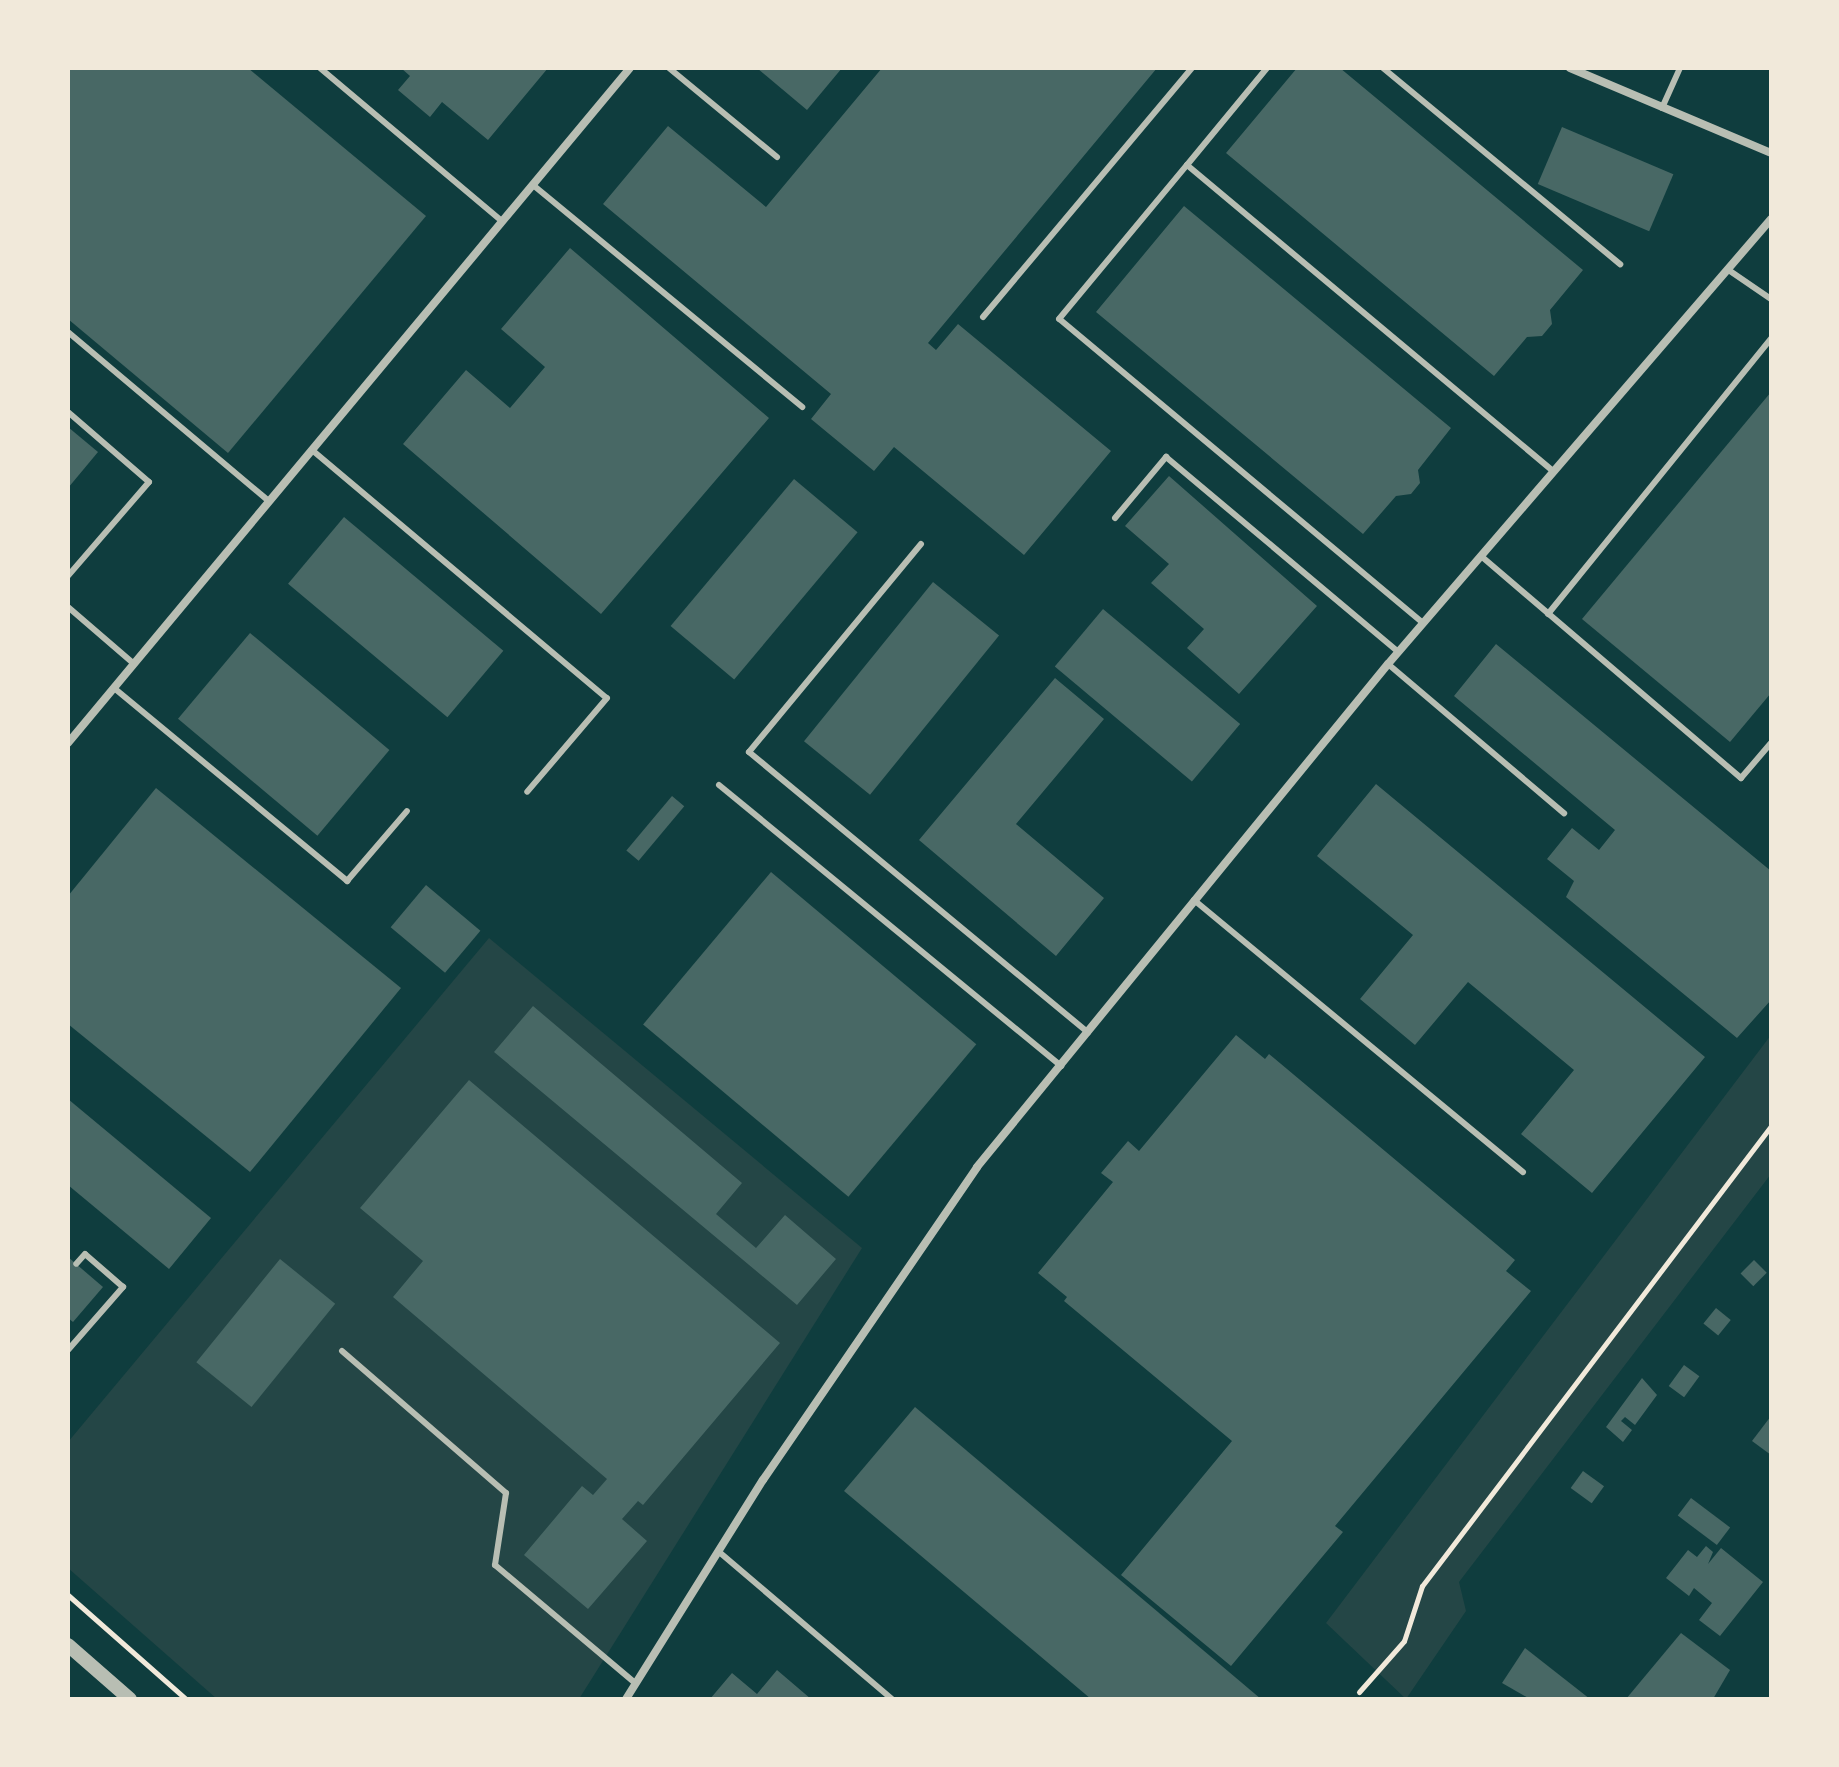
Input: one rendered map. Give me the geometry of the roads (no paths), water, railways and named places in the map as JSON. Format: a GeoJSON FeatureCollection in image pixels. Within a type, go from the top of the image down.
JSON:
{"type":"FeatureCollection","features":[{"type":"Feature","properties":{"kind":"street"},"geometry":{"type":"LineString","coordinates":[[68,743],[630,68]]}},
{"type":"Feature","properties":{"kind":"street"},"geometry":{"type":"LineString","coordinates":[[1570,68],[1771,153]]}},
{"type":"Feature","properties":{"kind":"street"},"geometry":{"type":"LineString","coordinates":[[626,1699],[718,1551],[977,1167],[1398,652],[1730,271],[1771,219]]}},
{"type":"Feature","properties":{"kind":"street"},"geometry":{"type":"LineString","coordinates":[[68,1645],[130,1699]]}},
{"type":"Feature","properties":{"kind":"lane"},"geometry":{"type":"LineString","coordinates":[[320,68],[502,221]]}},
{"type":"Feature","properties":{"kind":"lane"},"geometry":{"type":"LineString","coordinates":[[669,68],[777,157]]}},
{"type":"Feature","properties":{"kind":"lane"},"geometry":{"type":"LineString","coordinates":[[983,317],[1192,68]]}},
{"type":"Feature","properties":{"kind":"lane"},"geometry":{"type":"LineString","coordinates":[[1267,68],[1059,319],[1423,623]]}},
{"type":"Feature","properties":{"kind":"lane"},"geometry":{"type":"LineString","coordinates":[[1383,68],[1620,264]]}},
{"type":"Feature","properties":{"kind":"lane"},"geometry":{"type":"LineString","coordinates":[[1662,108],[1680,68]]}},
{"type":"Feature","properties":{"kind":"lane"},"geometry":{"type":"LineString","coordinates":[[1187,165],[1555,473]]}},
{"type":"Feature","properties":{"kind":"lane"},"geometry":{"type":"LineString","coordinates":[[533,185],[802,407]]}},
{"type":"Feature","properties":{"kind":"lane"},"geometry":{"type":"LineString","coordinates":[[1730,271],[1771,299]]}},
{"type":"Feature","properties":{"kind":"lane"},"geometry":{"type":"LineString","coordinates":[[68,332],[269,501]]}},
{"type":"Feature","properties":{"kind":"lane"},"geometry":{"type":"LineString","coordinates":[[1548,614],[1771,339]]}},
{"type":"Feature","properties":{"kind":"lane"},"geometry":{"type":"LineString","coordinates":[[68,412],[149,482],[68,576]]}},
{"type":"Feature","properties":{"kind":"lane"},"geometry":{"type":"LineString","coordinates":[[312,450],[607,698],[527,792]]}},
{"type":"Feature","properties":{"kind":"lane"},"geometry":{"type":"LineString","coordinates":[[1115,518],[1166,457],[1398,652]]}},
{"type":"Feature","properties":{"kind":"lane"},"geometry":{"type":"LineString","coordinates":[[921,544],[749,752],[1088,1032]]}},
{"type":"Feature","properties":{"kind":"lane"},"geometry":{"type":"LineString","coordinates":[[1481,556],[1741,778],[1771,743]]}},
{"type":"Feature","properties":{"kind":"lane"},"geometry":{"type":"LineString","coordinates":[[68,607],[134,664]]}},
{"type":"Feature","properties":{"kind":"lane"},"geometry":{"type":"LineString","coordinates":[[1388,664],[1564,813]]}},
{"type":"Feature","properties":{"kind":"lane"},"geometry":{"type":"LineString","coordinates":[[114,688],[347,881],[407,811]]}},
{"type":"Feature","properties":{"kind":"lane"},"geometry":{"type":"LineString","coordinates":[[719,785],[1061,1066]]}},
{"type":"Feature","properties":{"kind":"lane"},"geometry":{"type":"LineString","coordinates":[[1194,900],[1523,1172]]}},
{"type":"Feature","properties":{"kind":"lane"},"geometry":{"type":"LineString","coordinates":[[68,1350],[123,1287],[85,1254],[76,1264]]}},
{"type":"Feature","properties":{"kind":"lane"},"geometry":{"type":"LineString","coordinates":[[342,1351],[506,1493],[495,1565],[635,1683]]}},
{"type":"Feature","properties":{"kind":"lane"},"geometry":{"type":"LineString","coordinates":[[718,1551],[892,1699]]}}]}
